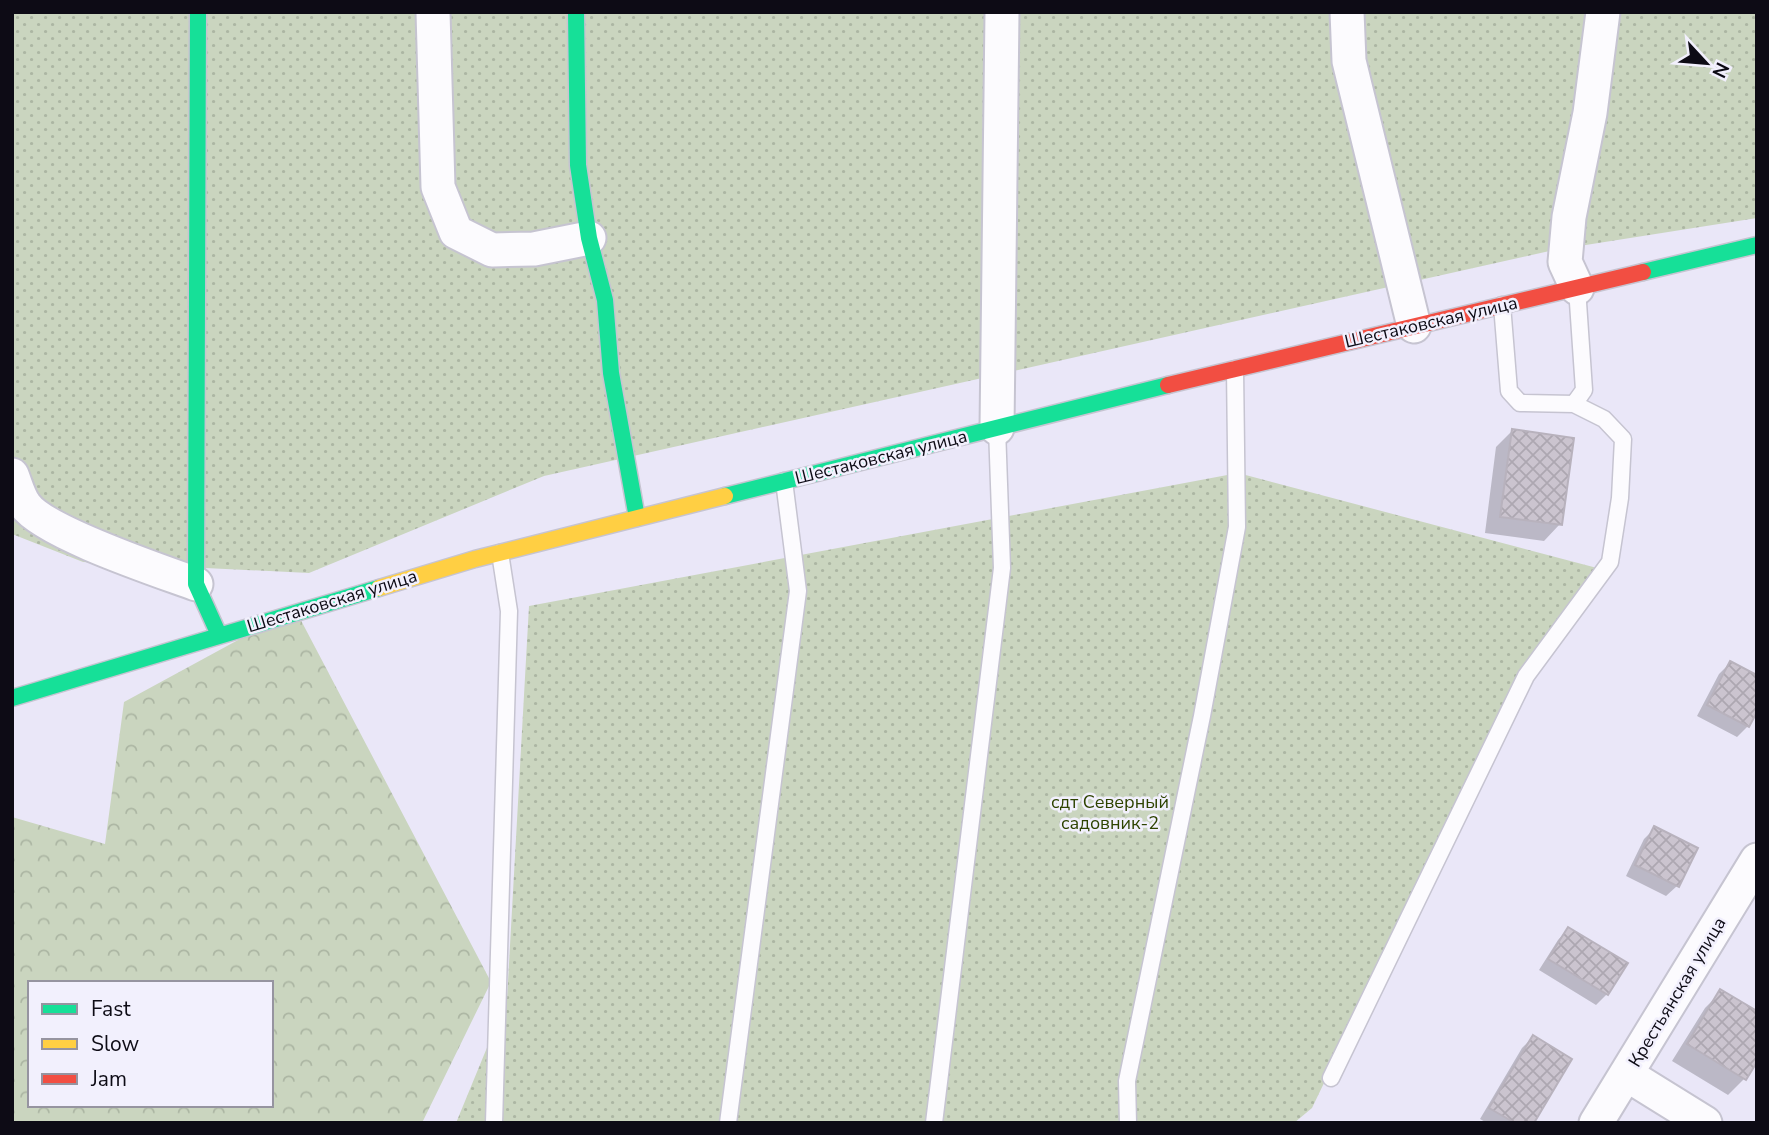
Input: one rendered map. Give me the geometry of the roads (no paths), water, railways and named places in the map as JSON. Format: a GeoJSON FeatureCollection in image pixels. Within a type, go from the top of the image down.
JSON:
{"type":"FeatureCollection","features":[{"type":"Feature","properties":{"kind":"main road"},"geometry":{"type":"LineString","coordinates":[[198,12],[196,584],[219,635]]}},
{"type":"Feature","properties":{"kind":"main road"},"geometry":{"type":"LineString","coordinates":[[576,12],[578,165],[589,238],[605,300],[611,373],[637,519]]}},
{"type":"Feature","properties":{"kind":"main road","name":"Шестаковская улица"},"geometry":{"type":"LineString","coordinates":[[12,698],[500,553],[1235,369],[1757,245]]}},
{"type":"Feature","properties":{"kind":"street"},"geometry":{"type":"LineString","coordinates":[[433,12],[438,187],[456,232],[492,250],[534,249],[589,238]]}},
{"type":"Feature","properties":{"kind":"street"},"geometry":{"type":"LineString","coordinates":[[997,428],[1002,12]]}},
{"type":"Feature","properties":{"kind":"street"},"geometry":{"type":"LineString","coordinates":[[1347,12],[1349,61],[1414,326]]}},
{"type":"Feature","properties":{"kind":"street"},"geometry":{"type":"LineString","coordinates":[[1577,288],[1565,262],[1569,217],[1612,15]]}},
{"type":"Feature","properties":{"kind":"street"},"geometry":{"type":"LineString","coordinates":[[12,475],[26,506],[49,522],[106,551],[196,584]]}},
{"type":"Feature","properties":{"kind":"street","name":"Крестьянская улица"},"geometry":{"type":"LineString","coordinates":[[1596,1123],[1757,860]]}},
{"type":"Feature","properties":{"kind":"street"},"geometry":{"type":"LineString","coordinates":[[1626,1074],[1705,1123]]}},
{"type":"Feature","properties":{"kind":"lane"},"geometry":{"type":"LineString","coordinates":[[1574,404],[1584,390],[1577,288]]}},
{"type":"Feature","properties":{"kind":"lane"},"geometry":{"type":"LineString","coordinates":[[1331,1078],[1526,676],[1610,562],[1620,498],[1623,439],[1604,419],[1574,404],[1520,403],[1509,391],[1502,305]]}},
{"type":"Feature","properties":{"kind":"lane"},"geometry":{"type":"LineString","coordinates":[[1128,1123],[1127,1081],[1202,716],[1237,527],[1235,369]]}},
{"type":"Feature","properties":{"kind":"lane"},"geometry":{"type":"LineString","coordinates":[[934,1123],[1002,568],[997,428]]}},
{"type":"Feature","properties":{"kind":"lane"},"geometry":{"type":"LineString","coordinates":[[728,1123],[798,591],[784,481]]}},
{"type":"Feature","properties":{"kind":"lane"},"geometry":{"type":"LineString","coordinates":[[494,1123],[509,611],[500,553]]}},
{"type":"Feature","properties":{"kind":"park label","name":"сдт Северный садовник-2"},"geometry":{"type":"Point","coordinates":[1110,812]}}]}
